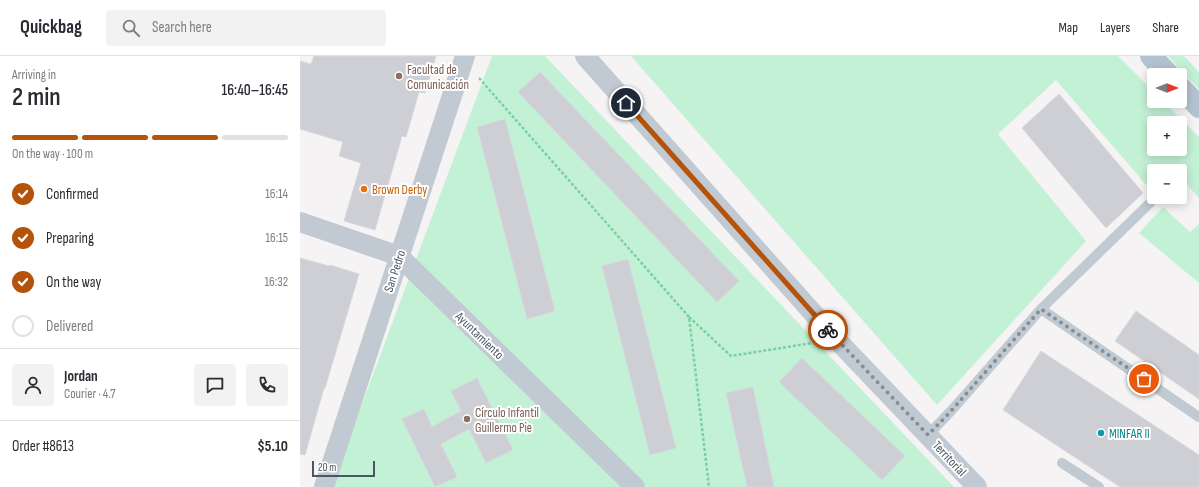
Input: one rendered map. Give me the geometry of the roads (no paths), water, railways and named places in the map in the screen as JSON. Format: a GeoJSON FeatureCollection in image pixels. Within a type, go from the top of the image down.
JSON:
{"type":"FeatureCollection","features":[{"type":"Feature","properties":{"kind":"main road"},"geometry":{"type":"LineString","coordinates":[[1151,56],[1162,68]]}},
{"type":"Feature","properties":{"kind":"main road"},"geometry":{"type":"LineString","coordinates":[[1187,94],[1199,107]]}},
{"type":"Feature","properties":{"kind":"street","name":"Territorial"},"geometry":{"type":"LineString","coordinates":[[585,56],[836,339],[977,487]]}},
{"type":"Feature","properties":{"kind":"street","name":"San Pedro"},"geometry":{"type":"LineString","coordinates":[[324,487],[464,58]]}},
{"type":"Feature","properties":{"kind":"street","name":"Ayuntamiento"},"geometry":{"type":"LineString","coordinates":[[300,222],[399,256],[635,487]]}},
{"type":"Feature","properties":{"kind":"lane"},"geometry":{"type":"LineString","coordinates":[[928,435],[1041,309],[1149,204]]}},
{"type":"Feature","properties":{"kind":"lane"},"geometry":{"type":"LineString","coordinates":[[1041,309],[1198,414]]}},
{"type":"Feature","properties":{"kind":"lane"},"geometry":{"type":"LineString","coordinates":[[1062,463],[1100,487]]}},
{"type":"Feature","properties":{"kind":"place","name":"Facultad de Comunicación"},"geometry":{"type":"Point","coordinates":[399,76]}},
{"type":"Feature","properties":{"kind":"place","name":"Brown Derby"},"geometry":{"type":"Point","coordinates":[364,189]}},
{"type":"Feature","properties":{"kind":"place","name":"Círculo Infantil Guillermo Pie"},"geometry":{"type":"Point","coordinates":[467,419]}},
{"type":"Feature","properties":{"kind":"place","name":"MINFAR II"},"geometry":{"type":"Point","coordinates":[1101,433]}}]}
